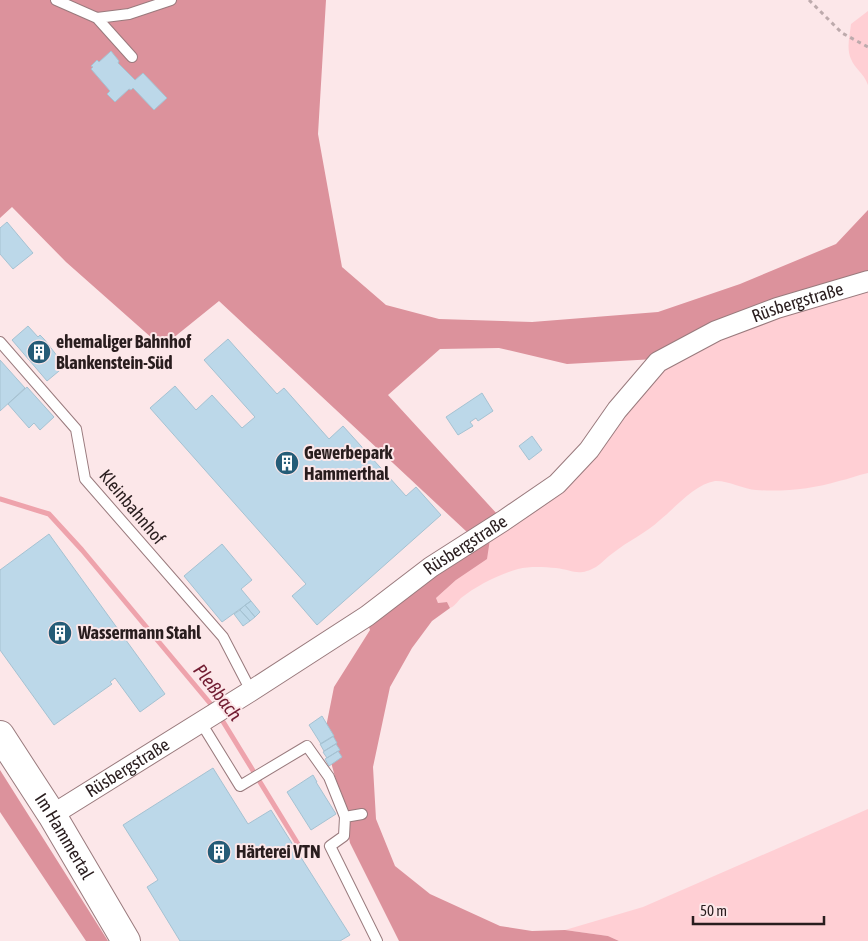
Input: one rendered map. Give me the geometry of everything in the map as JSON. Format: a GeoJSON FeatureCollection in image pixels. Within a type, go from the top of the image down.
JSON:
{"type":"FeatureCollection","features":[{"type":"Feature","properties":{"kind":"main road","name":"Im Hammertal"},"geometry":{"type":"LineString","coordinates":[[0,734],[52,815],[126,941]]}},
{"type":"Feature","properties":{"kind":"street","name":"Rüsbergstraße"},"geometry":{"type":"LineString","coordinates":[[52,815],[366,616],[431,567],[557,484],[589,450],[617,410],[658,362],[716,331],[777,308],[868,281]]}},
{"type":"Feature","properties":{"kind":"lane"},"geometry":{"type":"LineString","coordinates":[[56,0],[97,18],[132,57]]}},
{"type":"Feature","properties":{"kind":"lane"},"geometry":{"type":"LineString","coordinates":[[97,18],[129,14],[171,0]]}},
{"type":"Feature","properties":{"kind":"lane","name":"Kleinbahnhof"},"geometry":{"type":"LineString","coordinates":[[0,342],[76,429],[84,479],[223,637],[250,691]]}},
{"type":"Feature","properties":{"kind":"lane"},"geometry":{"type":"LineString","coordinates":[[203,719],[240,786],[307,746],[329,777],[345,817],[344,836],[330,846],[376,941]]}},
{"type":"Feature","properties":{"kind":"lane"},"geometry":{"type":"LineString","coordinates":[[345,817],[362,814]]}},
{"type":"Feature","properties":{"kind":"path"},"geometry":{"type":"LineString","coordinates":[[809,0],[842,33],[868,47]]}},
{"type":"Feature","properties":{"kind":"shaded area"},"geometry":{"type":"Polygon","coordinates":[[[0,0],[326,0],[318,134],[342,267],[386,305],[439,319],[532,322],[658,312],[740,284],[836,244],[868,210],[868,276],[655,359],[567,364],[499,348],[440,349],[388,395],[498,515],[467,532],[219,301],[162,347],[66,262],[12,207],[0,218],[0,0]]]}},
{"type":"Feature","properties":{"kind":"shaded area"},"geometry":{"type":"Polygon","coordinates":[[[868,11],[868,85],[853,62],[849,46],[851,24],[868,11]]]}},
{"type":"Feature","properties":{"kind":"shaded area"},"geometry":{"type":"Polygon","coordinates":[[[868,287],[868,473],[819,486],[787,490],[756,490],[719,481],[708,483],[693,491],[655,525],[590,570],[576,572],[547,567],[518,569],[481,585],[450,608],[447,602],[438,603],[436,598],[456,580],[490,539],[657,372],[721,335],[868,287]]]}},
{"type":"Feature","properties":{"kind":"shaded area"},"geometry":{"type":"Polygon","coordinates":[[[490,539],[487,559],[456,580],[436,598],[438,603],[447,602],[450,608],[432,621],[412,648],[390,687],[373,767],[376,819],[395,866],[430,894],[500,926],[532,931],[565,930],[608,936],[619,941],[399,941],[350,843],[342,802],[324,737],[334,687],[370,630],[367,621],[490,539]]]}},
{"type":"Feature","properties":{"kind":"shaded area"},"geometry":{"type":"Polygon","coordinates":[[[0,770],[108,941],[86,941],[0,812],[0,770]]]}},
{"type":"Feature","properties":{"kind":"shaded area"},"geometry":{"type":"Polygon","coordinates":[[[868,809],[868,941],[619,941],[608,936],[565,930],[643,907],[868,809]]]}},
{"type":"Feature","properties":{"kind":"building"},"geometry":{"type":"Polygon","coordinates":[[[111,51],[119,61],[118,63],[135,80],[143,73],[167,98],[154,110],[133,88],[129,89],[115,102],[107,94],[110,91],[91,69],[93,67],[91,66],[97,60],[99,62],[111,51]]]}},
{"type":"Feature","properties":{"kind":"building"},"geometry":{"type":"Polygon","coordinates":[[[7,222],[33,253],[13,269],[0,254],[0,228],[7,222]]]}},
{"type":"Feature","properties":{"kind":"building","name":"ehemaliger Bahnhof Blankenstein-Süd"},"geometry":{"type":"Polygon","coordinates":[[[28,326],[38,337],[40,335],[44,339],[65,366],[47,381],[12,340],[28,326]]]}},
{"type":"Feature","properties":{"kind":"building","name":"Gewerbepark Hammerthal"},"geometry":{"type":"Polygon","coordinates":[[[228,339],[277,394],[284,388],[329,439],[343,426],[406,496],[416,487],[441,515],[317,625],[292,596],[306,584],[150,408],[175,386],[196,410],[212,395],[242,428],[255,417],[204,360],[228,339]]]}},
{"type":"Feature","properties":{"kind":"building"},"geometry":{"type":"Polygon","coordinates":[[[0,360],[25,388],[0,411],[0,360]]]}},
{"type":"Feature","properties":{"kind":"building"},"geometry":{"type":"Polygon","coordinates":[[[27,387],[54,417],[40,430],[34,423],[29,428],[8,404],[27,387]]]}},
{"type":"Feature","properties":{"kind":"building"},"geometry":{"type":"Polygon","coordinates":[[[482,393],[493,411],[478,421],[476,418],[470,422],[473,426],[458,435],[446,417],[482,393]]]}},
{"type":"Feature","properties":{"kind":"building"},"geometry":{"type":"Polygon","coordinates":[[[532,436],[542,450],[529,460],[519,446],[532,436]]]}},
{"type":"Feature","properties":{"kind":"building","name":"Wassermann Stahl"},"geometry":{"type":"Polygon","coordinates":[[[49,534],[165,694],[140,712],[115,678],[110,682],[112,684],[54,725],[0,650],[0,570],[49,534]]]}},
{"type":"Feature","properties":{"kind":"building"},"geometry":{"type":"Polygon","coordinates":[[[222,544],[252,580],[241,589],[251,601],[222,622],[184,576],[222,544]]]}},
{"type":"Feature","properties":{"kind":"building"},"geometry":{"type":"Polygon","coordinates":[[[251,601],[260,612],[255,617],[245,605],[251,601]]]}},
{"type":"Feature","properties":{"kind":"building"},"geometry":{"type":"Polygon","coordinates":[[[245,605],[255,617],[250,621],[240,610],[245,605]]]}},
{"type":"Feature","properties":{"kind":"building"},"geometry":{"type":"Polygon","coordinates":[[[240,610],[250,621],[243,626],[234,614],[240,610]]]}},
{"type":"Feature","properties":{"kind":"building"},"geometry":{"type":"Polygon","coordinates":[[[322,716],[334,736],[321,744],[309,725],[322,716]]]}},
{"type":"Feature","properties":{"kind":"building"},"geometry":{"type":"Polygon","coordinates":[[[333,736],[337,743],[324,751],[320,744],[333,736]]]}},
{"type":"Feature","properties":{"kind":"building"},"geometry":{"type":"Polygon","coordinates":[[[336,744],[340,750],[327,758],[323,752],[336,744]]]}},
{"type":"Feature","properties":{"kind":"building"},"geometry":{"type":"Polygon","coordinates":[[[338,751],[342,757],[329,766],[325,759],[338,751]]]}},
{"type":"Feature","properties":{"kind":"building","name":"Härterei VTN"},"geometry":{"type":"Polygon","coordinates":[[[213,768],[248,824],[271,810],[350,935],[340,941],[180,941],[147,887],[158,880],[123,825],[213,768]]]}},
{"type":"Feature","properties":{"kind":"building"},"geometry":{"type":"Polygon","coordinates":[[[313,775],[336,814],[311,830],[287,792],[313,775]]]}},
{"type":"Feature","properties":{"kind":"waterway","name":"Pleßbach"},"geometry":{"type":"LineString","coordinates":[[0,499],[49,514],[82,550],[214,708]]}},
{"type":"Feature","properties":{"kind":"waterway","name":"Pleßbach"},"geometry":{"type":"LineString","coordinates":[[219,715],[301,849]]}},
{"type":"Feature","properties":{"kind":"place","name":"ehemaliger Bahnhof Blankenstein-Süd"},"geometry":{"type":"Point","coordinates":[39,352]}},
{"type":"Feature","properties":{"kind":"place","name":"Gewerbepark Hammerthal"},"geometry":{"type":"Point","coordinates":[287,463]}},
{"type":"Feature","properties":{"kind":"place","name":"Wassermann Stahl"},"geometry":{"type":"Point","coordinates":[60,633]}},
{"type":"Feature","properties":{"kind":"place","name":"Härterei VTN"},"geometry":{"type":"Point","coordinates":[219,852]}}]}
